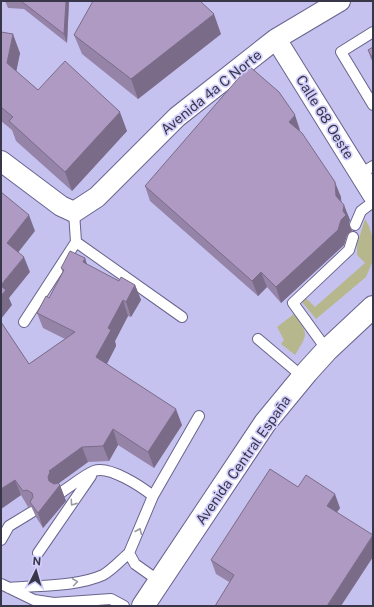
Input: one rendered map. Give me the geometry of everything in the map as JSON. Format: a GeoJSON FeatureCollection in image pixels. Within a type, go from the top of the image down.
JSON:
{"type":"FeatureCollection","features":[{"type":"Feature","properties":{"kind":"main road","name":"Avenida Central España"},"geometry":{"type":"LineString","coordinates":[[143,606],[265,423],[327,350],[373,307]]}},
{"type":"Feature","properties":{"kind":"street","name":"Avenida 4a C Norte"},"geometry":{"type":"LineString","coordinates":[[74,212],[97,197],[177,117],[276,39],[340,1]]}},
{"type":"Feature","properties":{"kind":"street","name":"Calle 68 Oeste"},"geometry":{"type":"LineString","coordinates":[[276,39],[367,170],[373,195]]}},
{"type":"Feature","properties":{"kind":"street"},"geometry":{"type":"LineString","coordinates":[[1,161],[61,206],[74,212]]}},
{"type":"Feature","properties":{"kind":"lane"},"geometry":{"type":"LineString","coordinates":[[373,32],[341,52],[373,105]]}},
{"type":"Feature","properties":{"kind":"lane"},"geometry":{"type":"LineString","coordinates":[[355,225],[361,210],[373,202]]}},
{"type":"Feature","properties":{"kind":"lane"},"geometry":{"type":"LineString","coordinates":[[24,322],[76,242],[74,212]]}},
{"type":"Feature","properties":{"kind":"lane"},"geometry":{"type":"LineString","coordinates":[[327,350],[293,303],[349,250],[353,237]]}},
{"type":"Feature","properties":{"kind":"lane"},"geometry":{"type":"LineString","coordinates":[[76,242],[182,317]]}},
{"type":"Feature","properties":{"kind":"lane"},"geometry":{"type":"LineString","coordinates":[[258,339],[303,377]]}},
{"type":"Feature","properties":{"kind":"lane"},"geometry":{"type":"LineString","coordinates":[[5,586],[51,585],[90,579],[104,574],[129,553],[153,496],[199,416]]}},
{"type":"Feature","properties":{"kind":"lane"},"geometry":{"type":"LineString","coordinates":[[60,493],[95,471],[102,470],[127,480],[146,490],[153,496]]}},
{"type":"Feature","properties":{"kind":"lane"},"geometry":{"type":"LineString","coordinates":[[38,553],[95,471]]}},
{"type":"Feature","properties":{"kind":"lane"},"geometry":{"type":"LineString","coordinates":[[1,540],[9,526],[32,512]]}},
{"type":"Feature","properties":{"kind":"lane"},"geometry":{"type":"LineString","coordinates":[[129,553],[135,564],[159,581]]}},
{"type":"Feature","properties":{"kind":"lane"},"geometry":{"type":"LineString","coordinates":[[5,586],[34,600],[54,603],[110,599],[124,606]]}},
{"type":"Feature","properties":{"kind":"green space"},"geometry":{"type":"Polygon","coordinates":[[[365,219],[373,239],[372,263],[366,277],[316,319],[302,302],[306,298],[315,307],[365,263],[357,255],[357,245],[365,219]]]}},
{"type":"Feature","properties":{"kind":"green space"},"geometry":{"type":"Polygon","coordinates":[[[294,314],[302,326],[305,334],[295,355],[281,344],[284,340],[277,327],[294,314]]]}},
{"type":"Feature","properties":{"kind":"building"},"geometry":{"type":"Polygon","coordinates":[[[21,1],[66,1],[64,34],[21,1]]]}},
{"type":"Feature","properties":{"kind":"building"},"geometry":{"type":"Polygon","coordinates":[[[93,1],[200,1],[214,14],[131,79],[74,35],[93,1]]]}},
{"type":"Feature","properties":{"kind":"building"},"geometry":{"type":"Polygon","coordinates":[[[1,32],[13,34],[7,63],[38,90],[65,61],[120,112],[65,172],[9,121],[13,117],[1,107],[1,32]]]}},
{"type":"Feature","properties":{"kind":"building"},"geometry":{"type":"Polygon","coordinates":[[[373,47],[373,59],[368,50],[373,47]]]}},
{"type":"Feature","properties":{"kind":"building"},"geometry":{"type":"Polygon","coordinates":[[[249,66],[279,92],[295,115],[289,122],[302,133],[335,182],[336,196],[344,205],[343,211],[346,215],[341,220],[338,230],[276,287],[261,272],[252,281],[145,186],[249,66]]]}},
{"type":"Feature","properties":{"kind":"building"},"geometry":{"type":"Polygon","coordinates":[[[1,192],[29,215],[7,243],[24,257],[1,285],[1,192]]]}},
{"type":"Feature","properties":{"kind":"building"},"geometry":{"type":"Polygon","coordinates":[[[70,251],[85,258],[83,262],[119,281],[121,277],[135,285],[126,302],[123,300],[108,328],[111,330],[96,357],[176,409],[148,452],[113,429],[103,446],[82,447],[49,471],[49,481],[60,485],[38,513],[30,502],[33,497],[32,493],[27,490],[23,491],[15,480],[1,489],[1,322],[29,364],[75,332],[37,313],[46,296],[49,298],[64,270],[61,268],[70,251]]]}},
{"type":"Feature","properties":{"kind":"building"},"geometry":{"type":"Polygon","coordinates":[[[1,286],[6,290],[1,296],[1,286]]]}},
{"type":"Feature","properties":{"kind":"building"},"geometry":{"type":"Polygon","coordinates":[[[270,469],[298,487],[306,475],[335,494],[327,506],[373,535],[327,606],[215,606],[234,575],[211,560],[270,469]]]}}]}
